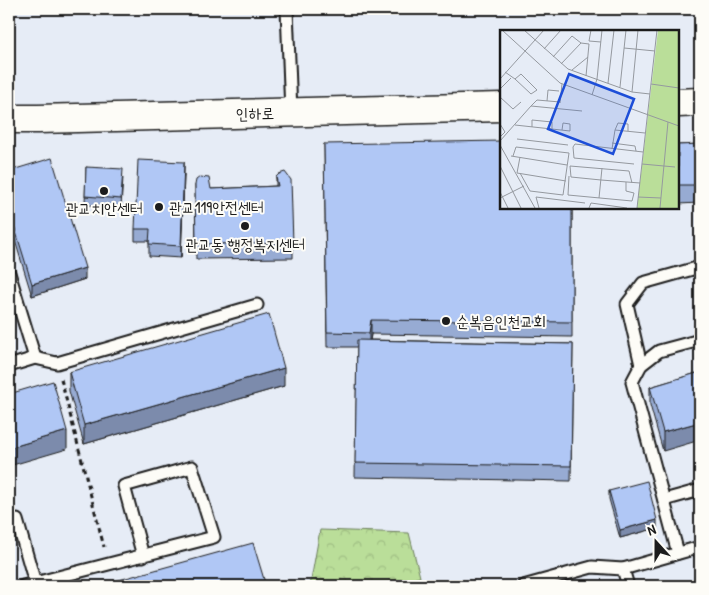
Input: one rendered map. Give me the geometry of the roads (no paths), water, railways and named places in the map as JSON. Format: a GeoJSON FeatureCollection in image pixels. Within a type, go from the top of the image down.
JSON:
{"type":"FeatureCollection","features":[{"type":"Feature","properties":{"kind":"main road"},"geometry":{"type":"LineString","coordinates":[[679,103],[700,102]]}},
{"type":"Feature","properties":{"kind":"main road","name":"인하로"},"geometry":{"type":"LineString","coordinates":[[9,119],[500,107]]}},
{"type":"Feature","properties":{"kind":"lane"},"geometry":{"type":"LineString","coordinates":[[287,9],[291,112]]}},
{"type":"Feature","properties":{"kind":"lane"},"geometry":{"type":"LineString","coordinates":[[641,365],[627,304],[643,283],[700,267]]}},
{"type":"Feature","properties":{"kind":"lane"},"geometry":{"type":"LineString","coordinates":[[9,273],[13,301],[35,358]]}},
{"type":"Feature","properties":{"kind":"lane"},"geometry":{"type":"LineString","coordinates":[[9,366],[35,358],[57,364],[257,305]]}},
{"type":"Feature","properties":{"kind":"lane"},"geometry":{"type":"LineString","coordinates":[[678,554],[632,382],[641,365],[659,350],[700,340]]}},
{"type":"Feature","properties":{"kind":"lane"},"geometry":{"type":"LineString","coordinates":[[23,586],[143,556],[214,536],[192,467],[124,486],[143,556]]}},
{"type":"Feature","properties":{"kind":"lane"},"geometry":{"type":"LineString","coordinates":[[664,500],[700,490]]}},
{"type":"Feature","properties":{"kind":"lane"},"geometry":{"type":"LineString","coordinates":[[9,522],[17,520],[35,583]]}},
{"type":"Feature","properties":{"kind":"lane"},"geometry":{"type":"LineString","coordinates":[[524,586],[592,568],[623,569],[700,547]]}},
{"type":"Feature","properties":{"kind":"lane"},"geometry":{"type":"LineString","coordinates":[[623,569],[628,586]]}},
{"type":"Feature","properties":{"kind":"place","name":"관교치안센터"},"geometry":{"type":"Point","coordinates":[104,191]}},
{"type":"Feature","properties":{"kind":"place","name":"관교119안전센터"},"geometry":{"type":"Point","coordinates":[159,207]}},
{"type":"Feature","properties":{"kind":"place","name":"관교동 행정복지센터"},"geometry":{"type":"Point","coordinates":[245,226]}},
{"type":"Feature","properties":{"kind":"place","name":"순복음인천교회"},"geometry":{"type":"Point","coordinates":[446,321]}}]}
